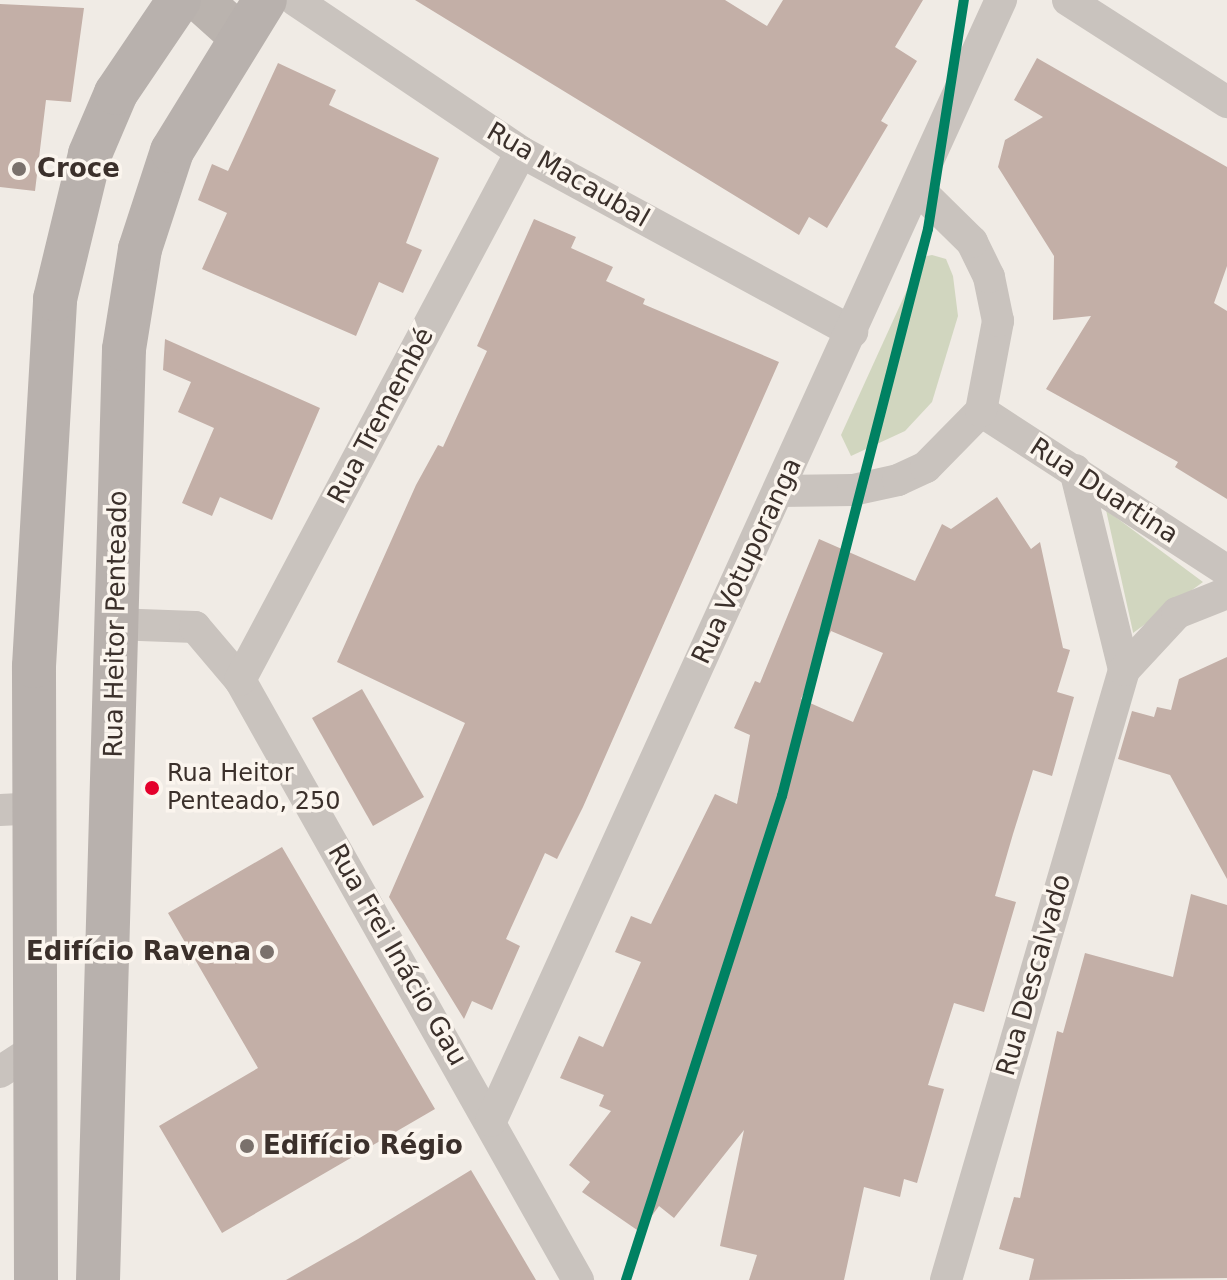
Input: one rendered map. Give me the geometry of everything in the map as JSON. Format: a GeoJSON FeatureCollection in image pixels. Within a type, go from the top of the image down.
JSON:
{"type":"FeatureCollection","features":[{"type":"Feature","properties":{"kind":"main road"},"geometry":{"type":"LineString","coordinates":[[36,1280],[38,1047],[17,809],[34,666],[53,330],[68,224],[116,93],[179,0]]}},
{"type":"Feature","properties":{"kind":"main road","name":"Rua Heitor Penteado"},"geometry":{"type":"LineString","coordinates":[[98,1280],[113,624],[124,349],[140,249],[172,151],[239,35],[265,0]]}},
{"type":"Feature","properties":{"kind":"street"},"geometry":{"type":"LineString","coordinates":[[200,0],[239,35]]}},
{"type":"Feature","properties":{"kind":"street","name":"Rua Macaubal"},"geometry":{"type":"LineString","coordinates":[[295,0],[521,152],[852,332]]}},
{"type":"Feature","properties":{"kind":"street","name":"Rua Votuporanga"},"geometry":{"type":"LineString","coordinates":[[491,1121],[1001,0]]}},
{"type":"Feature","properties":{"kind":"street"},"geometry":{"type":"LineString","coordinates":[[1068,0],[1227,102]]}},
{"type":"Feature","properties":{"kind":"street","name":"Rua Tremembé"},"geometry":{"type":"LineString","coordinates":[[240,680],[521,152]]}},
{"type":"Feature","properties":{"kind":"street"},"geometry":{"type":"LineString","coordinates":[[780,491],[853,490],[898,480],[926,467],[981,411],[998,321],[989,277],[972,242],[917,188]]}},
{"type":"Feature","properties":{"kind":"street","name":"Rua Duartina"},"geometry":{"type":"LineString","coordinates":[[981,411],[1227,571]]}},
{"type":"Feature","properties":{"kind":"street"},"geometry":{"type":"LineString","coordinates":[[1075,470],[1124,670]]}},
{"type":"Feature","properties":{"kind":"street","name":"Rua Descalvado"},"geometry":{"type":"LineString","coordinates":[[946,1280],[1124,670],[1177,613],[1227,593]]}},
{"type":"Feature","properties":{"kind":"street","name":"Rua Frei Inácio Gau"},"geometry":{"type":"LineString","coordinates":[[113,624],[195,627],[240,680],[578,1280]]}},
{"type":"Feature","properties":{"kind":"street"},"geometry":{"type":"LineString","coordinates":[[0,1072],[38,1047]]}},
{"type":"Feature","properties":{"kind":"green space"},"geometry":{"type":"Polygon","coordinates":[[[932,255],[946,259],[953,276],[958,316],[932,402],[905,431],[851,456],[841,435],[922,257],[932,255]]]}},
{"type":"Feature","properties":{"kind":"green space"},"geometry":{"type":"Polygon","coordinates":[[[1106,510],[1203,582],[1133,633],[1133,632],[1106,510]]]}},
{"type":"Feature","properties":{"kind":"building"},"geometry":{"type":"Polygon","coordinates":[[[415,0],[725,0],[767,26],[783,0],[923,0],[895,47],[917,61],[881,121],[888,125],[827,228],[809,217],[799,235],[415,0]]]}},
{"type":"Feature","properties":{"kind":"building"},"geometry":{"type":"Polygon","coordinates":[[[0,4],[84,8],[71,102],[46,100],[35,191],[0,187],[0,4]]]}},
{"type":"Feature","properties":{"kind":"building"},"geometry":{"type":"Polygon","coordinates":[[[1037,58],[1227,167],[1227,266],[1214,303],[1227,311],[1227,499],[1175,467],[1178,462],[1046,389],[1091,316],[1053,320],[1054,256],[998,167],[1005,140],[1043,117],[1014,100],[1037,58]]]}},
{"type":"Feature","properties":{"kind":"building"},"geometry":{"type":"Polygon","coordinates":[[[278,63],[336,90],[329,105],[439,158],[406,243],[422,250],[403,293],[379,282],[356,336],[202,269],[227,213],[198,200],[212,164],[228,171],[278,63]]]}},
{"type":"Feature","properties":{"kind":"building"},"geometry":{"type":"Polygon","coordinates":[[[534,219],[576,237],[571,248],[613,267],[606,281],[645,299],[643,304],[779,362],[583,807],[557,859],[545,853],[506,939],[520,946],[492,1010],[472,1001],[464,1019],[389,897],[465,723],[337,662],[416,485],[438,445],[443,447],[487,351],[477,346],[534,219]]]}},
{"type":"Feature","properties":{"kind":"building"},"geometry":{"type":"Polygon","coordinates":[[[165,339],[320,408],[272,520],[220,497],[212,516],[182,503],[214,428],[178,412],[191,382],[163,370],[165,339]]]}},
{"type":"Feature","properties":{"kind":"building"},"geometry":{"type":"Polygon","coordinates":[[[997,497],[1031,549],[1040,542],[1063,648],[1070,650],[1057,692],[1074,697],[1052,776],[1033,770],[995,896],[1016,902],[984,1012],[954,1003],[928,1085],[944,1089],[917,1183],[904,1179],[900,1197],[864,1187],[844,1280],[749,1280],[757,1255],[720,1246],[744,1130],[674,1218],[659,1206],[640,1232],[582,1192],[590,1182],[569,1165],[611,1111],[599,1106],[604,1095],[560,1078],[579,1036],[603,1047],[641,962],[615,952],[631,916],[651,924],[715,794],[737,804],[750,735],[734,728],[755,681],[760,683],[819,539],[915,581],[942,524],[951,529],[997,497]],[[831,631],[801,699],[853,722],[883,653],[831,631]]]}},
{"type":"Feature","properties":{"kind":"building"},"geometry":{"type":"Polygon","coordinates":[[[1227,657],[1227,879],[1170,775],[1118,759],[1132,711],[1154,717],[1157,707],[1171,710],[1179,679],[1227,657]]]}},
{"type":"Feature","properties":{"kind":"building"},"geometry":{"type":"Polygon","coordinates":[[[362,689],[424,797],[373,826],[312,718],[362,689]]]}},
{"type":"Feature","properties":{"kind":"building"},"geometry":{"type":"Polygon","coordinates":[[[282,847],[435,1109],[222,1233],[159,1126],[258,1068],[168,913],[282,847]]]}},
{"type":"Feature","properties":{"kind":"building"},"geometry":{"type":"Polygon","coordinates":[[[1191,894],[1227,905],[1227,1278],[1029,1280],[1034,1259],[999,1249],[1014,1197],[1020,1198],[1057,1031],[1063,1033],[1085,953],[1173,977],[1191,894]]]}},
{"type":"Feature","properties":{"kind":"building"},"geometry":{"type":"Polygon","coordinates":[[[471,1170],[536,1280],[286,1280],[358,1239],[471,1170]]]}},
{"type":"Feature","properties":{"kind":"transit line"},"geometry":{"type":"LineString","coordinates":[[626,1280],[782,796],[928,229],[964,0]]}},
{"type":"Feature","properties":{"kind":"place","name":"Croce"},"geometry":{"type":"Point","coordinates":[19,169]}},
{"type":"Feature","properties":{"kind":"place","name":"Rua Heitor Penteado, 250"},"geometry":{"type":"Point","coordinates":[152,788]}},
{"type":"Feature","properties":{"kind":"place","name":"Edifício Ravena"},"geometry":{"type":"Point","coordinates":[267,952]}},
{"type":"Feature","properties":{"kind":"place","name":"Edifício Régio"},"geometry":{"type":"Point","coordinates":[247,1146]}}]}
